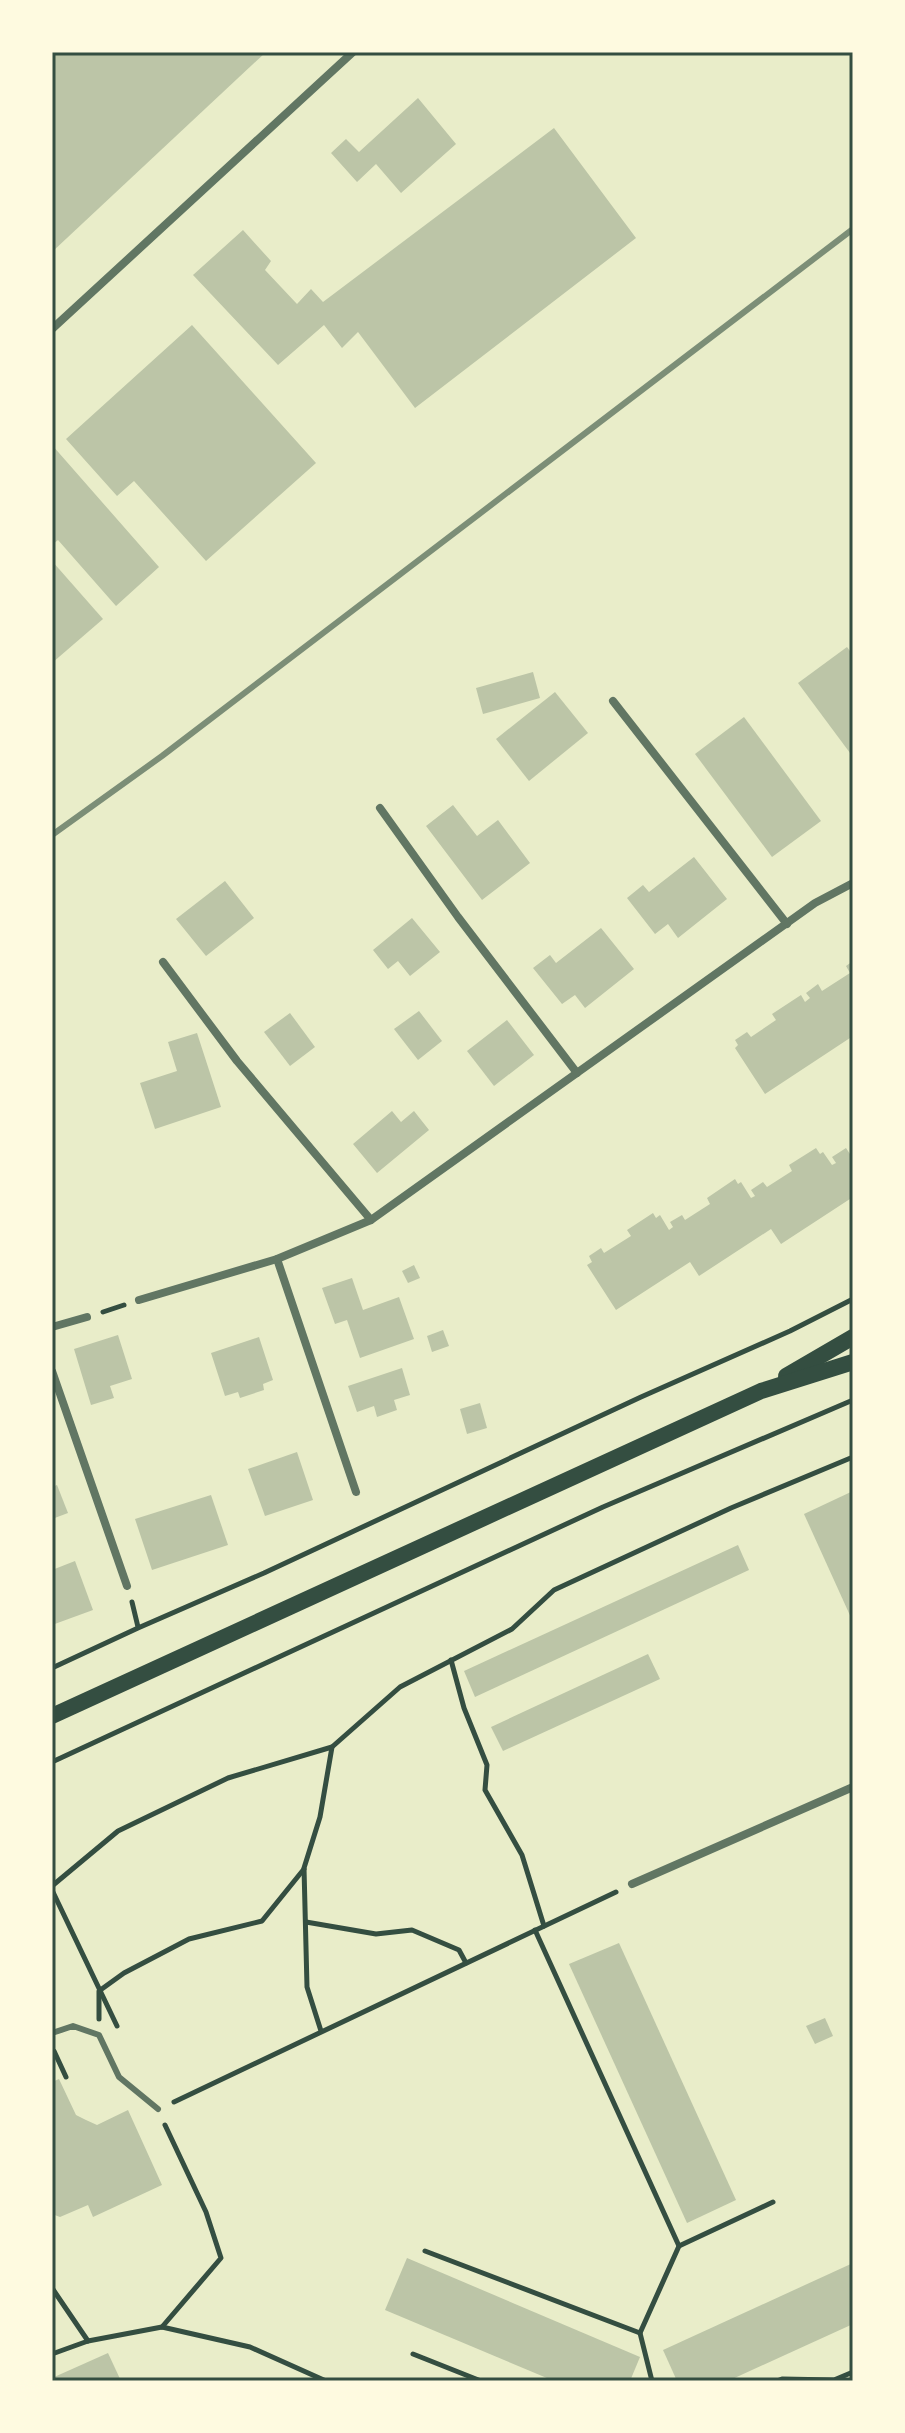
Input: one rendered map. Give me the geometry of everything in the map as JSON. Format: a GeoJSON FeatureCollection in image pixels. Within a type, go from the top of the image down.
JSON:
{"type":"FeatureCollection","features":[{"type":"Feature","properties":{"kind":"main road"},"geometry":{"type":"LineString","coordinates":[[52,1716],[761,1391],[853,1337]]}},
{"type":"Feature","properties":{"kind":"main road"},"geometry":{"type":"LineString","coordinates":[[761,1391],[853,1362]]}},
{"type":"Feature","properties":{"kind":"street"},"geometry":{"type":"LineString","coordinates":[[52,329],[353,52]]}},
{"type":"Feature","properties":{"kind":"street"},"geometry":{"type":"LineString","coordinates":[[613,701],[787,924]]}},
{"type":"Feature","properties":{"kind":"street"},"geometry":{"type":"LineString","coordinates":[[380,808],[458,917],[577,1073]]}},
{"type":"Feature","properties":{"kind":"street"},"geometry":{"type":"LineString","coordinates":[[139,1300],[277,1259],[371,1220],[815,903],[853,883]]}},
{"type":"Feature","properties":{"kind":"street"},"geometry":{"type":"LineString","coordinates":[[163,962],[237,1061],[371,1220]]}},
{"type":"Feature","properties":{"kind":"street"},"geometry":{"type":"LineString","coordinates":[[277,1259],[356,1492]]}},
{"type":"Feature","properties":{"kind":"street"},"geometry":{"type":"LineString","coordinates":[[52,1327],[87,1317]]}},
{"type":"Feature","properties":{"kind":"street"},"geometry":{"type":"LineString","coordinates":[[52,1371],[127,1586]]}},
{"type":"Feature","properties":{"kind":"street"},"geometry":{"type":"LineString","coordinates":[[632,1884],[853,1787]]}},
{"type":"Feature","properties":{"kind":"lane"},"geometry":{"type":"LineString","coordinates":[[52,2033],[73,2026],[99,2035],[119,2077],[158,2109]]}},
{"type":"Feature","properties":{"kind":"path"},"geometry":{"type":"LineString","coordinates":[[52,1668],[790,1331],[853,1299]]}},
{"type":"Feature","properties":{"kind":"path"},"geometry":{"type":"LineString","coordinates":[[87,1317],[139,1300]]}},
{"type":"Feature","properties":{"kind":"path"},"geometry":{"type":"LineString","coordinates":[[52,1762],[588,1514],[853,1400]]}},
{"type":"Feature","properties":{"kind":"path"},"geometry":{"type":"LineString","coordinates":[[52,1886],[118,1831],[228,1778],[332,1747],[400,1687],[512,1629],[554,1590],[731,1508],[853,1457]]}},
{"type":"Feature","properties":{"kind":"path"},"geometry":{"type":"LineString","coordinates":[[451,1660],[464,1708],[487,1765],[485,1790],[522,1855],[544,1926]]}},
{"type":"Feature","properties":{"kind":"path"},"geometry":{"type":"LineString","coordinates":[[321,2031],[307,1987],[304,1868],[320,1817],[332,1747]]}},
{"type":"Feature","properties":{"kind":"path"},"geometry":{"type":"LineString","coordinates":[[99,1991],[124,1973],[189,1939],[262,1921],[304,1868]]}},
{"type":"Feature","properties":{"kind":"path"},"geometry":{"type":"LineString","coordinates":[[158,2109],[632,1884]]}},
{"type":"Feature","properties":{"kind":"path"},"geometry":{"type":"LineString","coordinates":[[306,1922],[376,1934],[412,1930],[459,1950],[466,1963]]}},
{"type":"Feature","properties":{"kind":"path"},"geometry":{"type":"LineString","coordinates":[[535,1930],[679,2246]]}},
{"type":"Feature","properties":{"kind":"path"},"geometry":{"type":"LineString","coordinates":[[57,2059],[66,2077]]}},
{"type":"Feature","properties":{"kind":"path"},"geometry":{"type":"LineString","coordinates":[[652,2381],[640,2333],[679,2246],[773,2202]]}},
{"type":"Feature","properties":{"kind":"path"},"geometry":{"type":"LineString","coordinates":[[425,2251],[640,2333]]}},
{"type":"Feature","properties":{"kind":"path"},"geometry":{"type":"LineString","coordinates":[[52,2288],[88,2341]]}},
{"type":"Feature","properties":{"kind":"path"},"geometry":{"type":"LineString","coordinates":[[52,2354],[88,2341],[162,2327],[250,2347],[326,2381]]}},
{"type":"Feature","properties":{"kind":"path"},"geometry":{"type":"LineString","coordinates":[[413,2354],[481,2381]]}},
{"type":"Feature","properties":{"kind":"path"},"geometry":{"type":"LineString","coordinates":[[777,2381],[834,2380],[853,2372]]}},
{"type":"Feature","properties":{"kind":"building"},"geometry":{"type":"Polygon","coordinates":[[[52,52],[266,52],[52,252],[52,52]]]}},
{"type":"Feature","properties":{"kind":"building"},"geometry":{"type":"Polygon","coordinates":[[[418,98],[456,144],[401,193],[376,164],[357,182],[331,153],[346,139],[359,152],[418,98]]]}},
{"type":"Feature","properties":{"kind":"building"},"geometry":{"type":"Polygon","coordinates":[[[554,128],[636,238],[415,408],[358,332],[342,348],[324,325],[278,365],[193,275],[243,230],[271,261],[265,270],[297,304],[311,289],[323,302],[554,128]]]}},
{"type":"Feature","properties":{"kind":"building"},"geometry":{"type":"Polygon","coordinates":[[[192,325],[316,463],[206,561],[134,481],[117,496],[66,439],[192,325]]]}},
{"type":"Feature","properties":{"kind":"building"},"geometry":{"type":"Polygon","coordinates":[[[52,445],[159,567],[116,606],[58,540],[52,545],[52,445]]]}},
{"type":"Feature","properties":{"kind":"building"},"geometry":{"type":"Polygon","coordinates":[[[52,561],[103,619],[52,663],[52,561]]]}},
{"type":"Feature","properties":{"kind":"building"},"geometry":{"type":"Polygon","coordinates":[[[847,647],[853,655],[853,757],[798,683],[847,647]]]}},
{"type":"Feature","properties":{"kind":"building"},"geometry":{"type":"Polygon","coordinates":[[[533,672],[540,698],[483,714],[476,688],[533,672]]]}},
{"type":"Feature","properties":{"kind":"building"},"geometry":{"type":"Polygon","coordinates":[[[555,692],[588,733],[529,781],[496,739],[555,692]]]}},
{"type":"Feature","properties":{"kind":"building"},"geometry":{"type":"Polygon","coordinates":[[[744,717],[821,821],[772,857],[695,754],[744,717]]]}},
{"type":"Feature","properties":{"kind":"building"},"geometry":{"type":"Polygon","coordinates":[[[453,805],[477,836],[498,820],[530,863],[482,900],[426,826],[453,805]]]}},
{"type":"Feature","properties":{"kind":"building"},"geometry":{"type":"Polygon","coordinates":[[[694,857],[727,899],[678,938],[668,924],[655,934],[627,898],[643,885],[649,892],[694,857]]]}},
{"type":"Feature","properties":{"kind":"building"},"geometry":{"type":"Polygon","coordinates":[[[225,881],[254,918],[206,956],[176,919],[225,881]]]}},
{"type":"Feature","properties":{"kind":"building"},"geometry":{"type":"Polygon","coordinates":[[[412,918],[440,952],[410,976],[398,961],[388,969],[373,950],[412,918]]]}},
{"type":"Feature","properties":{"kind":"building"},"geometry":{"type":"Polygon","coordinates":[[[601,928],[634,969],[585,1008],[575,995],[562,1004],[533,968],[550,955],[556,963],[601,928]]]}},
{"type":"Feature","properties":{"kind":"building"},"geometry":{"type":"Polygon","coordinates":[[[853,961],[853,1036],[765,1094],[735,1048],[738,1045],[735,1040],[747,1032],[751,1037],[776,1020],[772,1014],[801,995],[805,1002],[810,998],[806,993],[818,984],[822,991],[850,973],[846,966],[853,961]]]}},
{"type":"Feature","properties":{"kind":"building"},"geometry":{"type":"Polygon","coordinates":[[[419,1011],[442,1041],[418,1060],[394,1029],[419,1011]]]}},
{"type":"Feature","properties":{"kind":"building"},"geometry":{"type":"Polygon","coordinates":[[[290,1013],[315,1047],[290,1066],[264,1032],[290,1013]]]}},
{"type":"Feature","properties":{"kind":"building"},"geometry":{"type":"Polygon","coordinates":[[[507,1020],[534,1055],[494,1086],[467,1051],[507,1020]]]}},
{"type":"Feature","properties":{"kind":"building"},"geometry":{"type":"Polygon","coordinates":[[[197,1033],[221,1107],[155,1129],[140,1083],[177,1071],[168,1042],[197,1033]]]}},
{"type":"Feature","properties":{"kind":"building"},"geometry":{"type":"Polygon","coordinates":[[[392,1111],[401,1122],[414,1111],[429,1130],[377,1173],[353,1144],[392,1111]]]}},
{"type":"Feature","properties":{"kind":"building"},"geometry":{"type":"Polygon","coordinates":[[[816,1148],[832,1165],[836,1163],[832,1157],[846,1148],[850,1154],[853,1152],[853,1197],[781,1244],[771,1229],[699,1276],[690,1262],[616,1310],[587,1265],[592,1262],[589,1256],[601,1248],[604,1253],[631,1236],[627,1230],[653,1213],[656,1218],[660,1215],[669,1230],[673,1227],[670,1222],[682,1215],[685,1220],[710,1204],[707,1198],[735,1179],[738,1184],[741,1182],[751,1198],[755,1196],[751,1190],[763,1182],[767,1187],[792,1171],[789,1165],[816,1148]]]}},
{"type":"Feature","properties":{"kind":"building"},"geometry":{"type":"Polygon","coordinates":[[[414,1265],[420,1278],[408,1283],[402,1271],[414,1265]]]}},
{"type":"Feature","properties":{"kind":"building"},"geometry":{"type":"Polygon","coordinates":[[[352,1278],[363,1310],[399,1297],[414,1339],[360,1358],[347,1320],[335,1324],[322,1288],[352,1278]]]}},
{"type":"Feature","properties":{"kind":"building"},"geometry":{"type":"Polygon","coordinates":[[[443,1330],[449,1346],[432,1352],[427,1336],[443,1330]]]}},
{"type":"Feature","properties":{"kind":"building"},"geometry":{"type":"Polygon","coordinates":[[[118,1335],[132,1379],[110,1386],[114,1398],[91,1405],[74,1349],[118,1335]]]}},
{"type":"Feature","properties":{"kind":"building"},"geometry":{"type":"Polygon","coordinates":[[[259,1337],[273,1380],[263,1384],[264,1390],[240,1398],[238,1392],[225,1396],[211,1353],[259,1337]]]}},
{"type":"Feature","properties":{"kind":"building"},"geometry":{"type":"Polygon","coordinates":[[[402,1368],[410,1395],[394,1400],[397,1410],[377,1417],[374,1406],[357,1412],[348,1386],[402,1368]]]}},
{"type":"Feature","properties":{"kind":"building"},"geometry":{"type":"Polygon","coordinates":[[[480,1403],[487,1428],[467,1434],[460,1409],[480,1403]]]}},
{"type":"Feature","properties":{"kind":"building"},"geometry":{"type":"Polygon","coordinates":[[[297,1452],[313,1500],[265,1516],[248,1469],[297,1452]]]}},
{"type":"Feature","properties":{"kind":"building"},"geometry":{"type":"Polygon","coordinates":[[[57,1485],[68,1513],[52,1519],[52,1487],[57,1485]]]}},
{"type":"Feature","properties":{"kind":"building"},"geometry":{"type":"Polygon","coordinates":[[[853,1491],[853,1622],[804,1514],[853,1491]]]}},
{"type":"Feature","properties":{"kind":"building"},"geometry":{"type":"Polygon","coordinates":[[[211,1495],[228,1545],[152,1570],[135,1519],[211,1495]]]}},
{"type":"Feature","properties":{"kind":"building"},"geometry":{"type":"Polygon","coordinates":[[[738,1545],[749,1570],[475,1697],[464,1671],[738,1545]]]}},
{"type":"Feature","properties":{"kind":"building"},"geometry":{"type":"Polygon","coordinates":[[[75,1561],[93,1610],[52,1625],[52,1570],[75,1561]]]}},
{"type":"Feature","properties":{"kind":"building"},"geometry":{"type":"Polygon","coordinates":[[[648,1654],[660,1679],[503,1751],[491,1727],[648,1654]]]}},
{"type":"Feature","properties":{"kind":"building"},"geometry":{"type":"Polygon","coordinates":[[[619,1943],[736,2200],[687,2223],[569,1964],[619,1943]]]}},
{"type":"Feature","properties":{"kind":"building"},"geometry":{"type":"Polygon","coordinates":[[[825,2018],[833,2036],[815,2044],[806,2026],[825,2018]]]}},
{"type":"Feature","properties":{"kind":"building"},"geometry":{"type":"Polygon","coordinates":[[[59,2079],[76,2115],[97,2125],[128,2110],[162,2185],[93,2217],[88,2205],[60,2217],[52,2214],[52,2082],[59,2079]]]}},
{"type":"Feature","properties":{"kind":"building"},"geometry":{"type":"Polygon","coordinates":[[[407,2258],[640,2357],[630,2381],[554,2381],[385,2310],[407,2258]]]}},
{"type":"Feature","properties":{"kind":"building"},"geometry":{"type":"Polygon","coordinates":[[[853,2263],[853,2324],[728,2381],[677,2381],[663,2350],[853,2263]]]}},
{"type":"Feature","properties":{"kind":"building"},"geometry":{"type":"Polygon","coordinates":[[[108,2353],[121,2381],[52,2381],[52,2378],[108,2353]]]}},
{"type":"Feature","properties":{"kind":"railway"},"geometry":{"type":"LineString","coordinates":[[52,835],[162,756],[853,229]]}}]}
